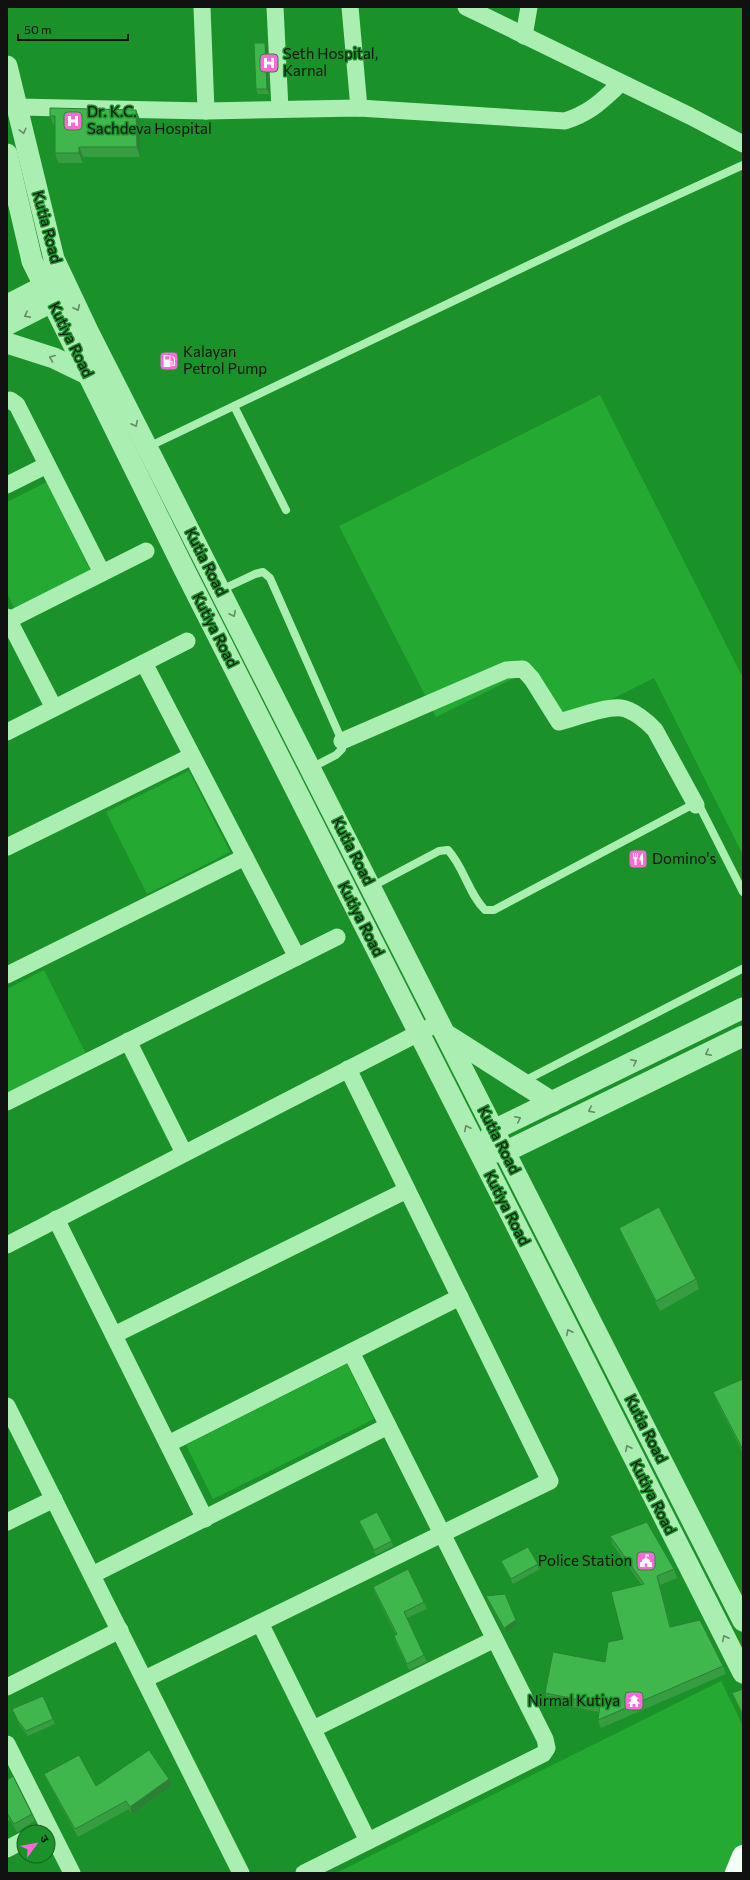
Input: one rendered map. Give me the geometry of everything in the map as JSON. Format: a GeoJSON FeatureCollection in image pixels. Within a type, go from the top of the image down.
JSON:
{"type":"FeatureCollection","features":[{"type":"Feature","properties":{"kind":"main road"},"geometry":{"type":"LineString","coordinates":[[736,1873],[743,1856]]}},
{"type":"Feature","properties":{"kind":"street"},"geometry":{"type":"LineString","coordinates":[[202,7],[206,112]]}},
{"type":"Feature","properties":{"kind":"street"},"geometry":{"type":"LineString","coordinates":[[275,7],[280,109]]}},
{"type":"Feature","properties":{"kind":"street"},"geometry":{"type":"LineString","coordinates":[[350,7],[358,108]]}},
{"type":"Feature","properties":{"kind":"street"},"geometry":{"type":"LineString","coordinates":[[466,7],[743,144]]}},
{"type":"Feature","properties":{"kind":"street"},"geometry":{"type":"LineString","coordinates":[[524,36],[529,7]]}},
{"type":"Feature","properties":{"kind":"street","name":"Kutia Road"},"geometry":{"type":"LineString","coordinates":[[7,66],[54,259],[66,286],[743,1621]]}},
{"type":"Feature","properties":{"kind":"street"},"geometry":{"type":"LineString","coordinates":[[18,107],[206,112],[358,108],[565,121],[583,115],[621,83]]}},
{"type":"Feature","properties":{"kind":"street","name":"Kutiya Road"},"geometry":{"type":"LineString","coordinates":[[7,154],[32,262],[418,1033],[741,1665]]}},
{"type":"Feature","properties":{"kind":"street"},"geometry":{"type":"LineString","coordinates":[[7,305],[48,294],[66,286]]}},
{"type":"Feature","properties":{"kind":"street"},"geometry":{"type":"LineString","coordinates":[[7,325],[48,294]]}},
{"type":"Feature","properties":{"kind":"street"},"geometry":{"type":"LineString","coordinates":[[7,343],[54,358],[87,374]]}},
{"type":"Feature","properties":{"kind":"street"},"geometry":{"type":"LineString","coordinates":[[7,401],[10,400],[17,405],[102,573]]}},
{"type":"Feature","properties":{"kind":"street"},"geometry":{"type":"LineString","coordinates":[[7,485],[48,465]]}},
{"type":"Feature","properties":{"kind":"street"},"geometry":{"type":"LineString","coordinates":[[54,708],[8,618],[146,551]]}},
{"type":"Feature","properties":{"kind":"street"},"geometry":{"type":"LineString","coordinates":[[7,732],[187,641]]}},
{"type":"Feature","properties":{"kind":"street"},"geometry":{"type":"LineString","coordinates":[[144,663],[297,957]]}},
{"type":"Feature","properties":{"kind":"street"},"geometry":{"type":"LineString","coordinates":[[342,741],[506,670],[523,669],[532,679],[559,722],[608,709],[622,708],[649,723],[655,730],[696,805]]}},
{"type":"Feature","properties":{"kind":"street"},"geometry":{"type":"LineString","coordinates":[[7,847],[192,756]]}},
{"type":"Feature","properties":{"kind":"street"},"geometry":{"type":"LineString","coordinates":[[7,975],[245,857]]}},
{"type":"Feature","properties":{"kind":"street"},"geometry":{"type":"LineString","coordinates":[[7,1102],[337,937]]}},
{"type":"Feature","properties":{"kind":"street"},"geometry":{"type":"LineString","coordinates":[[479,1153],[494,1130],[743,1008]]}},
{"type":"Feature","properties":{"kind":"street"},"geometry":{"type":"LineString","coordinates":[[7,1245],[418,1033],[443,1028],[552,1102]]}},
{"type":"Feature","properties":{"kind":"street"},"geometry":{"type":"LineString","coordinates":[[479,1153],[505,1152],[743,1036]]}},
{"type":"Feature","properties":{"kind":"street"},"geometry":{"type":"LineString","coordinates":[[128,1041],[184,1153]]}},
{"type":"Feature","properties":{"kind":"street"},"geometry":{"type":"LineString","coordinates":[[662,1048],[672,1070]]}},
{"type":"Feature","properties":{"kind":"street"},"geometry":{"type":"LineString","coordinates":[[145,1679],[550,1481],[348,1069]]}},
{"type":"Feature","properties":{"kind":"street"},"geometry":{"type":"LineString","coordinates":[[114,1335],[407,1190]]}},
{"type":"Feature","properties":{"kind":"street"},"geometry":{"type":"LineString","coordinates":[[56,1219],[205,1518]]}},
{"type":"Feature","properties":{"kind":"street"},"geometry":{"type":"LineString","coordinates":[[168,1444],[460,1297]]}},
{"type":"Feature","properties":{"kind":"street"},"geometry":{"type":"LineString","coordinates":[[304,1873],[543,1754],[547,1748],[545,1739],[351,1352]]}},
{"type":"Feature","properties":{"kind":"street"},"geometry":{"type":"LineString","coordinates":[[7,1406],[241,1873]]}},
{"type":"Feature","properties":{"kind":"street"},"geometry":{"type":"LineString","coordinates":[[92,1575],[388,1426]]}},
{"type":"Feature","properties":{"kind":"street"},"geometry":{"type":"LineString","coordinates":[[7,1522],[54,1499]]}},
{"type":"Feature","properties":{"kind":"street"},"geometry":{"type":"LineString","coordinates":[[260,1623],[368,1841]]}},
{"type":"Feature","properties":{"kind":"street"},"geometry":{"type":"LineString","coordinates":[[7,1687],[120,1630]]}},
{"type":"Feature","properties":{"kind":"street"},"geometry":{"type":"LineString","coordinates":[[313,1729],[495,1640]]}},
{"type":"Feature","properties":{"kind":"street"},"geometry":{"type":"LineString","coordinates":[[7,1744],[41,1824]]}},
{"type":"Feature","properties":{"kind":"street"},"geometry":{"type":"LineString","coordinates":[[7,1849],[16,1844]]}},
{"type":"Feature","properties":{"kind":"street"},"geometry":{"type":"LineString","coordinates":[[56,1848],[72,1873]]}},
{"type":"Feature","properties":{"kind":"lane"},"geometry":{"type":"LineString","coordinates":[[148,448],[625,219],[743,165]]}},
{"type":"Feature","properties":{"kind":"lane"},"geometry":{"type":"LineString","coordinates":[[234,406],[286,510]]}},
{"type":"Feature","properties":{"kind":"lane"},"geometry":{"type":"LineString","coordinates":[[221,590],[255,574],[263,572],[270,578],[342,741],[342,749],[336,755],[311,769]]}},
{"type":"Feature","properties":{"kind":"lane"},"geometry":{"type":"LineString","coordinates":[[371,887],[439,851],[448,850],[454,857],[478,904],[485,910],[494,910],[690,806],[696,805],[701,809],[743,892]]}},
{"type":"Feature","properties":{"kind":"lane"},"geometry":{"type":"LineString","coordinates":[[522,1082],[742,969]]}},
{"type":"Feature","properties":{"kind":"green space"},"geometry":{"type":"Polygon","coordinates":[[[600,395],[743,678],[743,855],[654,678],[556,727],[528,671],[436,717],[339,526],[600,395]]]}},
{"type":"Feature","properties":{"kind":"green space"},"geometry":{"type":"Polygon","coordinates":[[[47,482],[90,570],[14,608],[7,593],[7,502],[47,482]]]}},
{"type":"Feature","properties":{"kind":"green space"},"geometry":{"type":"Polygon","coordinates":[[[189,771],[230,852],[147,894],[106,812],[189,771]]]}},
{"type":"Feature","properties":{"kind":"green space"},"geometry":{"type":"Polygon","coordinates":[[[44,970],[86,1054],[7,1093],[7,989],[44,970]]]}},
{"type":"Feature","properties":{"kind":"green space"},"geometry":{"type":"Polygon","coordinates":[[[347,1364],[374,1419],[213,1499],[186,1445],[347,1364]]]}},
{"type":"Feature","properties":{"kind":"green space"},"geometry":{"type":"Polygon","coordinates":[[[721,1681],[743,1726],[743,1873],[336,1873],[721,1681]]]}},
{"type":"Feature","properties":{"kind":"building"},"geometry":{"type":"Polygon","coordinates":[[[254,43],[265,43],[267,89],[256,89],[254,43]]]}},
{"type":"Feature","properties":{"kind":"building"},"geometry":{"type":"Polygon","coordinates":[[[50,108],[136,110],[137,147],[79,147],[79,153],[55,153],[55,116],[50,116],[50,108]]]}},
{"type":"Feature","properties":{"kind":"building"},"geometry":{"type":"Polygon","coordinates":[[[659,1207],[696,1279],[656,1301],[619,1228],[659,1207]]]}},
{"type":"Feature","properties":{"kind":"building"},"geometry":{"type":"Polygon","coordinates":[[[743,1379],[743,1450],[713,1392],[743,1379]]]}},
{"type":"Feature","properties":{"kind":"building"},"geometry":{"type":"Polygon","coordinates":[[[377,1512],[392,1541],[374,1550],[359,1521],[377,1512]]]}},
{"type":"Feature","properties":{"kind":"building"},"geometry":{"type":"Polygon","coordinates":[[[647,1522],[674,1569],[657,1576],[670,1627],[700,1620],[723,1666],[598,1720],[600,1704],[545,1693],[553,1652],[605,1662],[608,1642],[623,1639],[611,1592],[644,1584],[610,1536],[647,1522]]]}},
{"type":"Feature","properties":{"kind":"building"},"geometry":{"type":"Polygon","coordinates":[[[528,1547],[538,1564],[511,1579],[501,1561],[528,1547]]]}},
{"type":"Feature","properties":{"kind":"building"},"geometry":{"type":"Polygon","coordinates":[[[408,1569],[424,1602],[404,1612],[424,1655],[407,1664],[394,1636],[397,1634],[373,1587],[408,1569]]]}},
{"type":"Feature","properties":{"kind":"building"},"geometry":{"type":"Polygon","coordinates":[[[505,1594],[516,1620],[504,1628],[486,1596],[505,1594]]]}},
{"type":"Feature","properties":{"kind":"building"},"geometry":{"type":"Polygon","coordinates":[[[743,1689],[743,1715],[732,1693],[743,1689]]]}},
{"type":"Feature","properties":{"kind":"building"},"geometry":{"type":"Polygon","coordinates":[[[43,1696],[53,1719],[26,1731],[18,1721],[12,1709],[43,1696]]]}},
{"type":"Feature","properties":{"kind":"building"},"geometry":{"type":"Polygon","coordinates":[[[149,1750],[169,1779],[130,1807],[126,1801],[75,1829],[44,1774],[79,1755],[96,1786],[149,1750]]]}},
{"type":"Feature","properties":{"kind":"building"},"geometry":{"type":"Polygon","coordinates":[[[13,1776],[32,1814],[14,1824],[7,1813],[7,1780],[13,1776]]]}},
{"type":"Feature","properties":{"kind":"place","name":"Seth Hospital, Karnal"},"geometry":{"type":"Point","coordinates":[269,63]}},
{"type":"Feature","properties":{"kind":"place","name":"Dr. K.C. Sachdeva Hospital"},"geometry":{"type":"Point","coordinates":[73,121]}},
{"type":"Feature","properties":{"kind":"place","name":"Kalayan Petrol Pump"},"geometry":{"type":"Point","coordinates":[169,361]}},
{"type":"Feature","properties":{"kind":"place","name":"Domino's"},"geometry":{"type":"Point","coordinates":[638,859]}},
{"type":"Feature","properties":{"kind":"place","name":"Police Station"},"geometry":{"type":"Point","coordinates":[646,1561]}},
{"type":"Feature","properties":{"kind":"place","name":"Nirmal Kutiya"},"geometry":{"type":"Point","coordinates":[634,1701]}}]}
